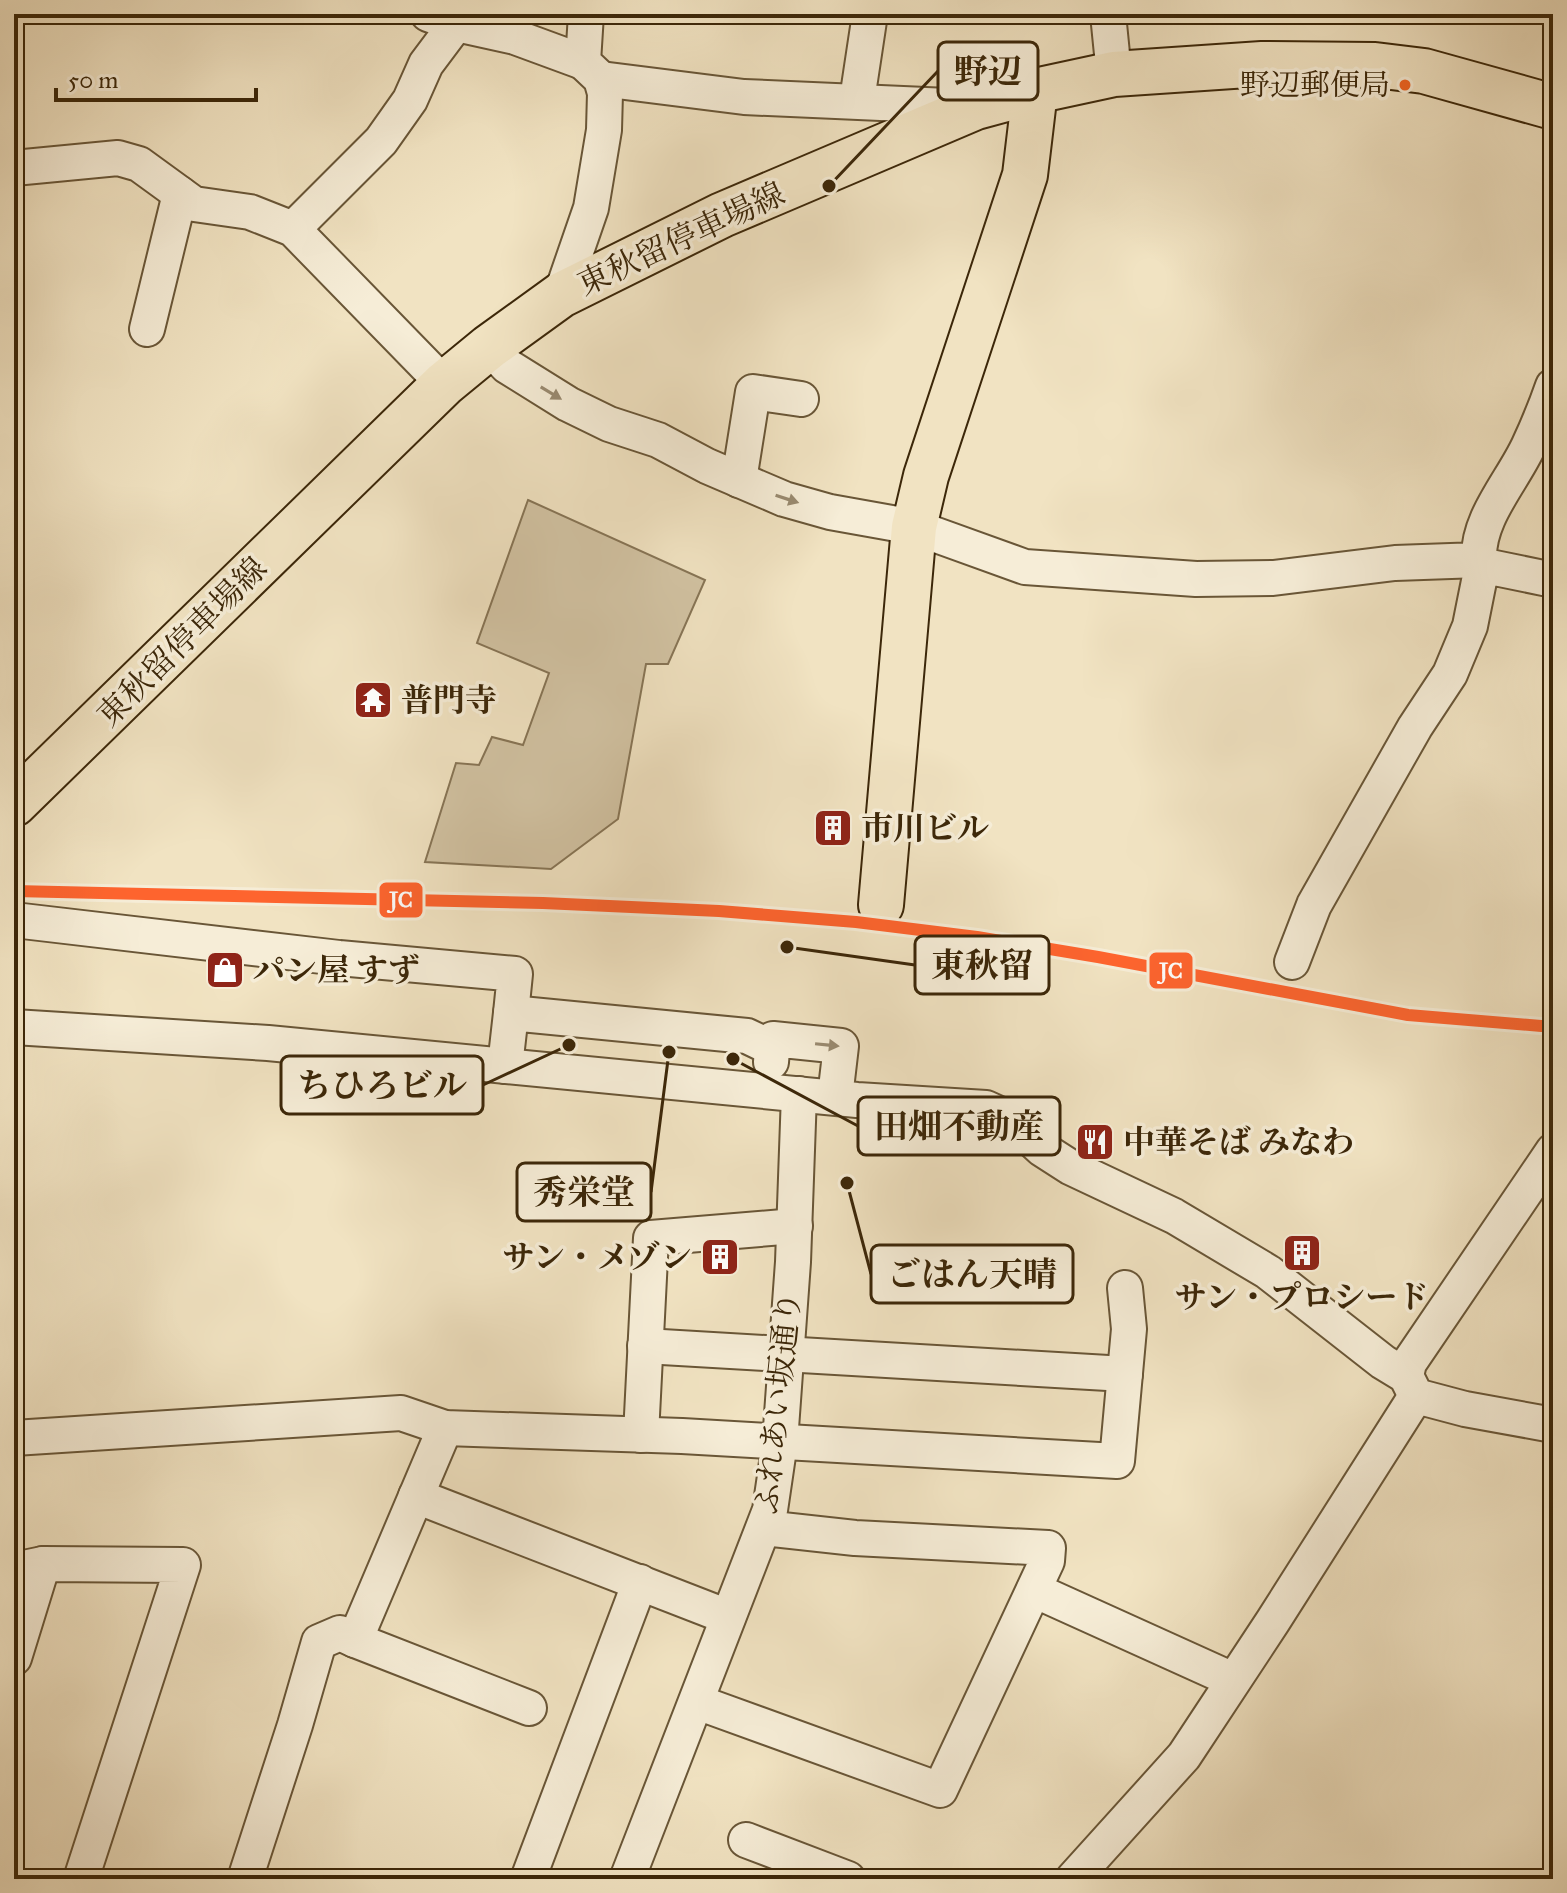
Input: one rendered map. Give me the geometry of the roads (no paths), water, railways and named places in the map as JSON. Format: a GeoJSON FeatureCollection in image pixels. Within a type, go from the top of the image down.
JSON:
{"type":"FeatureCollection","features":[{"type":"Feature","properties":{"kind":"main road","name":"東秋留停車場線"},"geometry":{"type":"LineString","coordinates":[[14,804],[444,384],[561,295],[722,215],[976,107],[1114,74],[1262,64],[1375,65],[1424,71],[1553,107]]}},
{"type":"Feature","properties":{"kind":"main road"},"geometry":{"type":"LineString","coordinates":[[881,905],[914,527],[926,476],[1025,175],[1035,91]]}},
{"type":"Feature","properties":{"kind":"street"},"geometry":{"type":"LineString","coordinates":[[561,295],[591,208],[604,130],[605,93],[592,70],[586,14]]}},
{"type":"Feature","properties":{"kind":"street"},"geometry":{"type":"LineString","coordinates":[[857,100],[870,14]]}},
{"type":"Feature","properties":{"kind":"street"},"geometry":{"type":"LineString","coordinates":[[1108,14],[1114,74]]}},
{"type":"Feature","properties":{"kind":"street"},"geometry":{"type":"LineString","coordinates":[[293,229],[381,141],[410,100],[442,19],[515,37],[592,70],[744,97],[976,107]]}},
{"type":"Feature","properties":{"kind":"street"},"geometry":{"type":"LineString","coordinates":[[14,168],[118,158],[139,164],[194,204],[250,212],[293,229],[444,384]]}},
{"type":"Feature","properties":{"kind":"street"},"geometry":{"type":"LineString","coordinates":[[147,329],[180,194]]}},
{"type":"Feature","properties":{"kind":"street"},"geometry":{"type":"LineString","coordinates":[[489,347],[507,366],[568,404],[609,424],[658,440],[739,480],[795,502],[914,527],[1025,567],[1196,579],[1273,578],[1395,563],[1479,560],[1490,567],[1553,580]]}},
{"type":"Feature","properties":{"kind":"street"},"geometry":{"type":"LineString","coordinates":[[1292,962],[1314,905],[1415,727],[1450,674],[1470,626],[1480,576],[1478,546],[1485,525],[1529,446],[1553,386]]}},
{"type":"Feature","properties":{"kind":"street"},"geometry":{"type":"LineString","coordinates":[[739,480],[753,392],[801,399]]}},
{"type":"Feature","properties":{"kind":"street"},"geometry":{"type":"LineString","coordinates":[[14,920],[339,958],[515,974],[505,1066]]}},
{"type":"Feature","properties":{"kind":"street"},"geometry":{"type":"LineString","coordinates":[[511,1013],[747,1036],[772,1048],[773,1039],[841,1046],[835,1097]]}},
{"type":"Feature","properties":{"kind":"street"},"geometry":{"type":"LineString","coordinates":[[14,1027],[268,1043],[835,1097],[986,1108],[1008,1118],[1042,1149],[1070,1167],[1174,1216],[1268,1272],[1411,1386],[1465,1409],[1553,1425]]}},
{"type":"Feature","properties":{"kind":"street","name":"ふれあい坂通り"},"geometry":{"type":"LineString","coordinates":[[627,1879],[770,1510],[780,1442],[795,1226],[784,1092],[772,1048]]}},
{"type":"Feature","properties":{"kind":"street"},"geometry":{"type":"LineString","coordinates":[[1073,1879],[1184,1756],[1273,1621],[1411,1386],[1409,1363],[1553,1151]]}},
{"type":"Feature","properties":{"kind":"street"},"geometry":{"type":"LineString","coordinates":[[641,1435],[651,1238],[795,1226]]}},
{"type":"Feature","properties":{"kind":"street"},"geometry":{"type":"LineString","coordinates":[[14,1438],[401,1413],[445,1428],[641,1435],[1117,1461],[1129,1329],[1125,1288]]}},
{"type":"Feature","properties":{"kind":"street"},"geometry":{"type":"LineString","coordinates":[[645,1346],[1125,1374]]}},
{"type":"Feature","properties":{"kind":"street"},"geometry":{"type":"LineString","coordinates":[[355,1640],[445,1428]]}},
{"type":"Feature","properties":{"kind":"street"},"geometry":{"type":"LineString","coordinates":[[416,1496],[728,1617]]}},
{"type":"Feature","properties":{"kind":"street"},"geometry":{"type":"LineString","coordinates":[[697,1702],[940,1790],[1047,1561],[1048,1548],[855,1538],[764,1528]]}},
{"type":"Feature","properties":{"kind":"street"},"geometry":{"type":"LineString","coordinates":[[14,1658],[29,1567],[183,1565],[81,1879]]}},
{"type":"Feature","properties":{"kind":"street"},"geometry":{"type":"LineString","coordinates":[[528,1879],[640,1582]]}},
{"type":"Feature","properties":{"kind":"street"},"geometry":{"type":"LineString","coordinates":[[1034,1590],[1233,1680]]}},
{"type":"Feature","properties":{"kind":"street"},"geometry":{"type":"LineString","coordinates":[[245,1879],[319,1642],[340,1633],[529,1708]]}},
{"type":"Feature","properties":{"kind":"street"},"geometry":{"type":"LineString","coordinates":[[746,1840],[848,1879]]}},
{"type":"Feature","properties":{"kind":"place","name":"野辺郵便局"},"geometry":{"type":"Point","coordinates":[1405,85]}},
{"type":"Feature","properties":{"kind":"place","name":"野辺"},"geometry":{"type":"Point","coordinates":[829,186]}},
{"type":"Feature","properties":{"kind":"place","name":"普門寺"},"geometry":{"type":"Point","coordinates":[373,700]}},
{"type":"Feature","properties":{"kind":"place","name":"市川ビル"},"geometry":{"type":"Point","coordinates":[833,828]}},
{"type":"Feature","properties":{"kind":"place","name":"東秋留"},"geometry":{"type":"Point","coordinates":[787,947]}},
{"type":"Feature","properties":{"kind":"place","name":"パン屋 すず"},"geometry":{"type":"Point","coordinates":[225,970]}},
{"type":"Feature","properties":{"kind":"place","name":"ちひろビル"},"geometry":{"type":"Point","coordinates":[569,1045]}},
{"type":"Feature","properties":{"kind":"place","name":"秀栄堂"},"geometry":{"type":"Point","coordinates":[669,1052]}},
{"type":"Feature","properties":{"kind":"place","name":"田畑不動産"},"geometry":{"type":"Point","coordinates":[733,1059]}},
{"type":"Feature","properties":{"kind":"place","name":"中華そば みなわ"},"geometry":{"type":"Point","coordinates":[1095,1142]}},
{"type":"Feature","properties":{"kind":"place","name":"ごはん天晴"},"geometry":{"type":"Point","coordinates":[847,1183]}},
{"type":"Feature","properties":{"kind":"place","name":"サン・プロシード"},"geometry":{"type":"Point","coordinates":[1302,1253]}},
{"type":"Feature","properties":{"kind":"place","name":"サン・メゾン"},"geometry":{"type":"Point","coordinates":[720,1257]}}]}
